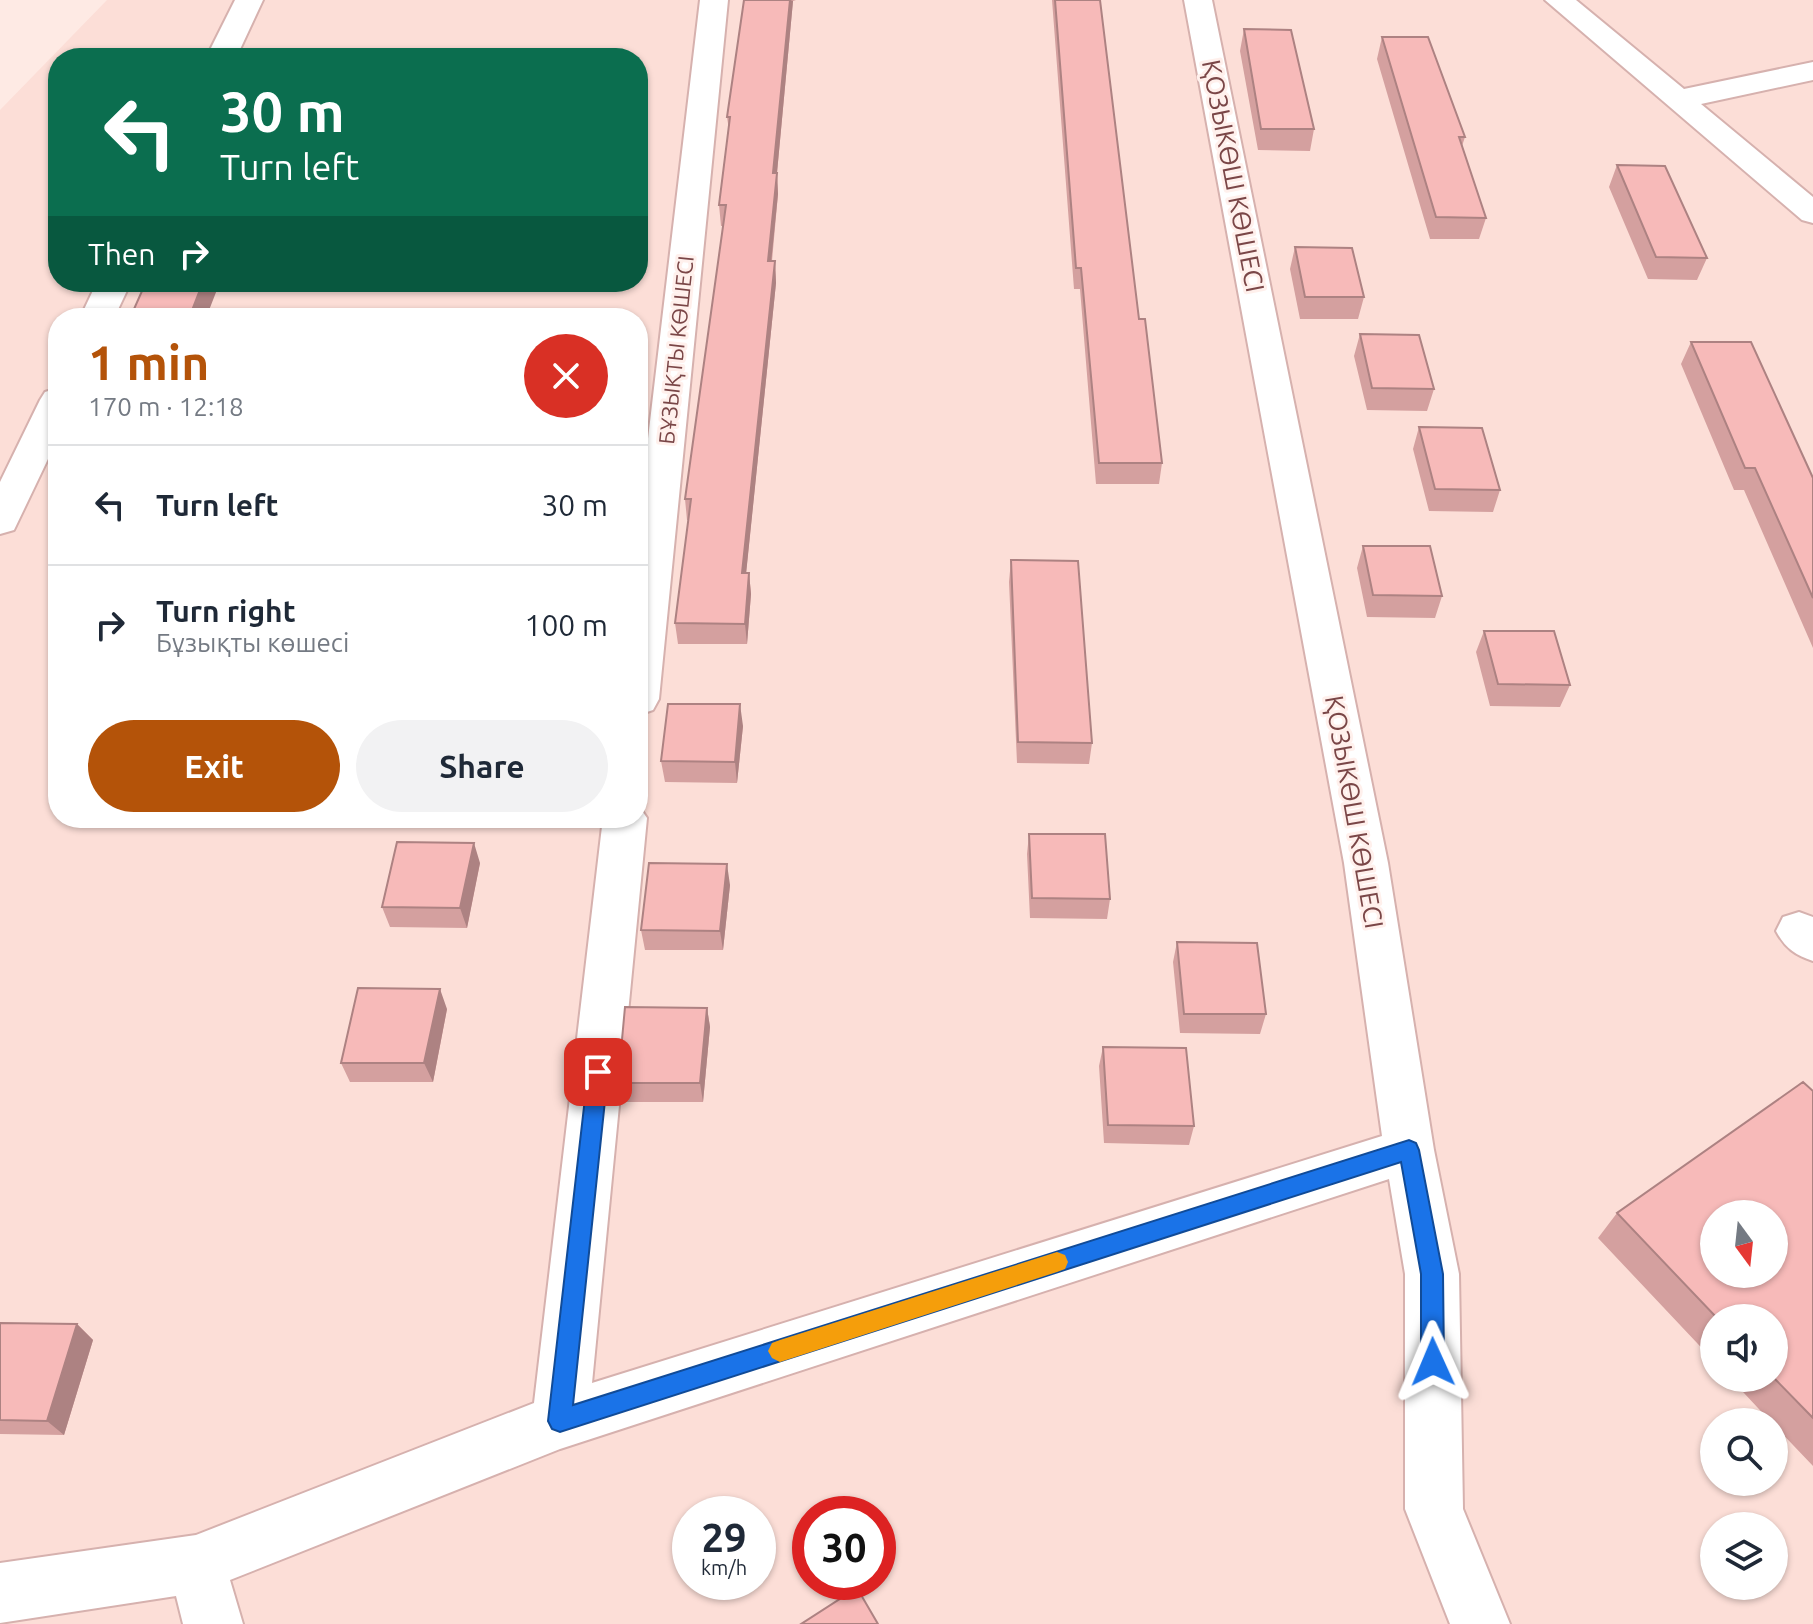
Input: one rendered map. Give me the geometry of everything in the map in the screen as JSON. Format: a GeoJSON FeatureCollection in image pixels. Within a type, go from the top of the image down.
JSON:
{"type":"FeatureCollection","features":[{"type":"Feature","properties":{"kind":"street"},"geometry":{"type":"LineString","coordinates":[[226,48],[249,0]]}},
{"type":"Feature","properties":{"kind":"street","name":"БҰЗЫҚТЫ КӨШЕСІ"},"geometry":{"type":"LineString","coordinates":[[648,607],[714,0]]}},
{"type":"Feature","properties":{"kind":"street","name":"ҚОЗЫКӨШ КӨШЕСІ"},"geometry":{"type":"LineString","coordinates":[[1198,0],[1366,863],[1409,1150],[1432,1274],[1434,1509],[1480,1624]]}},
{"type":"Feature","properties":{"kind":"street"},"geometry":{"type":"LineString","coordinates":[[1559,0],[1813,213]]}},
{"type":"Feature","properties":{"kind":"street"},"geometry":{"type":"LineString","coordinates":[[1676,100],[1813,71]]}},
{"type":"Feature","properties":{"kind":"street"},"geometry":{"type":"LineString","coordinates":[[0,521],[48,421]]}},
{"type":"Feature","properties":{"kind":"street"},"geometry":{"type":"LineString","coordinates":[[560,1421],[624,828]]}},
{"type":"Feature","properties":{"kind":"street"},"geometry":{"type":"LineString","coordinates":[[0,1593],[196,1564],[560,1421],[1409,1150]]}},
{"type":"Feature","properties":{"kind":"street"},"geometry":{"type":"LineString","coordinates":[[196,1564],[213,1624]]}},
{"type":"Feature","properties":{"kind":"shaded area"},"geometry":{"type":"Polygon","coordinates":[[[107,0],[1813,0],[1813,1624],[0,1624],[0,110],[48,61],[48,292],[648,292],[648,48],[60,48],[107,0]]]}},
{"type":"Feature","properties":{"kind":"building"},"geometry":{"type":"Polygon","coordinates":[[[744,0],[790,0],[773,173],[777,173],[768,261],[775,261],[742,573],[749,573],[745,624],[675,623],[691,499],[685,499],[726,205],[719,205],[730,117],[727,117],[744,0]]]}},
{"type":"Feature","properties":{"kind":"building"},"geometry":{"type":"Polygon","coordinates":[[[1055,0],[1100,0],[1139,319],[1145,319],[1162,463],[1099,463],[1081,268],[1076,268],[1055,0]]]}},
{"type":"Feature","properties":{"kind":"building"},"geometry":{"type":"Polygon","coordinates":[[[1244,29],[1291,30],[1314,129],[1261,129],[1244,29]]]}},
{"type":"Feature","properties":{"kind":"building"},"geometry":{"type":"Polygon","coordinates":[[[1382,37],[1428,37],[1465,137],[1459,137],[1486,218],[1436,217],[1382,37]]]}},
{"type":"Feature","properties":{"kind":"building"},"geometry":{"type":"Polygon","coordinates":[[[1617,165],[1665,166],[1707,258],[1656,257],[1617,165]]]}},
{"type":"Feature","properties":{"kind":"building"},"geometry":{"type":"Polygon","coordinates":[[[1295,247],[1352,248],[1364,297],[1305,297],[1295,247]]]}},
{"type":"Feature","properties":{"kind":"building"},"geometry":{"type":"Polygon","coordinates":[[[142,292],[199,292],[193,308],[134,308],[142,292]]]}},
{"type":"Feature","properties":{"kind":"building"},"geometry":{"type":"Polygon","coordinates":[[[1360,334],[1419,335],[1434,389],[1372,388],[1360,334]]]}},
{"type":"Feature","properties":{"kind":"building"},"geometry":{"type":"Polygon","coordinates":[[[1691,342],[1751,342],[1813,478],[1813,598],[1755,468],[1745,468],[1691,342]]]}},
{"type":"Feature","properties":{"kind":"building"},"geometry":{"type":"Polygon","coordinates":[[[1419,427],[1482,428],[1500,490],[1435,489],[1419,427]]]}},
{"type":"Feature","properties":{"kind":"building"},"geometry":{"type":"Polygon","coordinates":[[[1363,546],[1430,546],[1442,596],[1373,595],[1363,546]]]}},
{"type":"Feature","properties":{"kind":"building"},"geometry":{"type":"Polygon","coordinates":[[[1011,560],[1078,561],[1092,743],[1018,742],[1011,560]]]}},
{"type":"Feature","properties":{"kind":"building"},"geometry":{"type":"Polygon","coordinates":[[[1484,631],[1554,631],[1570,685],[1498,684],[1484,631]]]}},
{"type":"Feature","properties":{"kind":"building"},"geometry":{"type":"Polygon","coordinates":[[[668,704],[740,704],[735,762],[661,761],[668,704]]]}},
{"type":"Feature","properties":{"kind":"building"},"geometry":{"type":"Polygon","coordinates":[[[1029,834],[1105,834],[1110,899],[1032,898],[1029,834]]]}},
{"type":"Feature","properties":{"kind":"building"},"geometry":{"type":"Polygon","coordinates":[[[397,842],[474,843],[460,908],[382,907],[397,842]]]}},
{"type":"Feature","properties":{"kind":"building"},"geometry":{"type":"Polygon","coordinates":[[[649,863],[727,864],[720,931],[641,930],[649,863]]]}},
{"type":"Feature","properties":{"kind":"building"},"geometry":{"type":"Polygon","coordinates":[[[1177,942],[1257,943],[1266,1014],[1184,1014],[1177,942]]]}},
{"type":"Feature","properties":{"kind":"building"},"geometry":{"type":"Polygon","coordinates":[[[358,988],[440,989],[424,1063],[341,1063],[358,988]]]}},
{"type":"Feature","properties":{"kind":"building"},"geometry":{"type":"Polygon","coordinates":[[[625,1007],[707,1008],[700,1083],[618,1083],[625,1007]]]}},
{"type":"Feature","properties":{"kind":"building"},"geometry":{"type":"Polygon","coordinates":[[[1103,1047],[1186,1048],[1194,1126],[1108,1125],[1103,1047]]]}},
{"type":"Feature","properties":{"kind":"building"},"geometry":{"type":"Polygon","coordinates":[[[1803,1082],[1813,1091],[1813,1418],[1788,1392],[1788,1304],[1704,1304],[1617,1213],[1803,1082]]]}},
{"type":"Feature","properties":{"kind":"building"},"geometry":{"type":"Polygon","coordinates":[[[0,1323],[77,1324],[47,1421],[0,1420],[0,1323]]]}},
{"type":"Feature","properties":{"kind":"building"},"geometry":{"type":"Polygon","coordinates":[[[838,1600],[864,1600],[878,1624],[801,1624],[838,1600]]]}},
{"type":"Feature","properties":{"kind":"slow traffic"},"geometry":{"type":"LineString","coordinates":[[780,1351],[1057,1262]]}},
{"type":"Feature","properties":{"kind":"route"},"geometry":{"type":"LineString","coordinates":[[598,1072],[560,1421],[1409,1150],[1432,1274],[1433,1362]]}}]}
